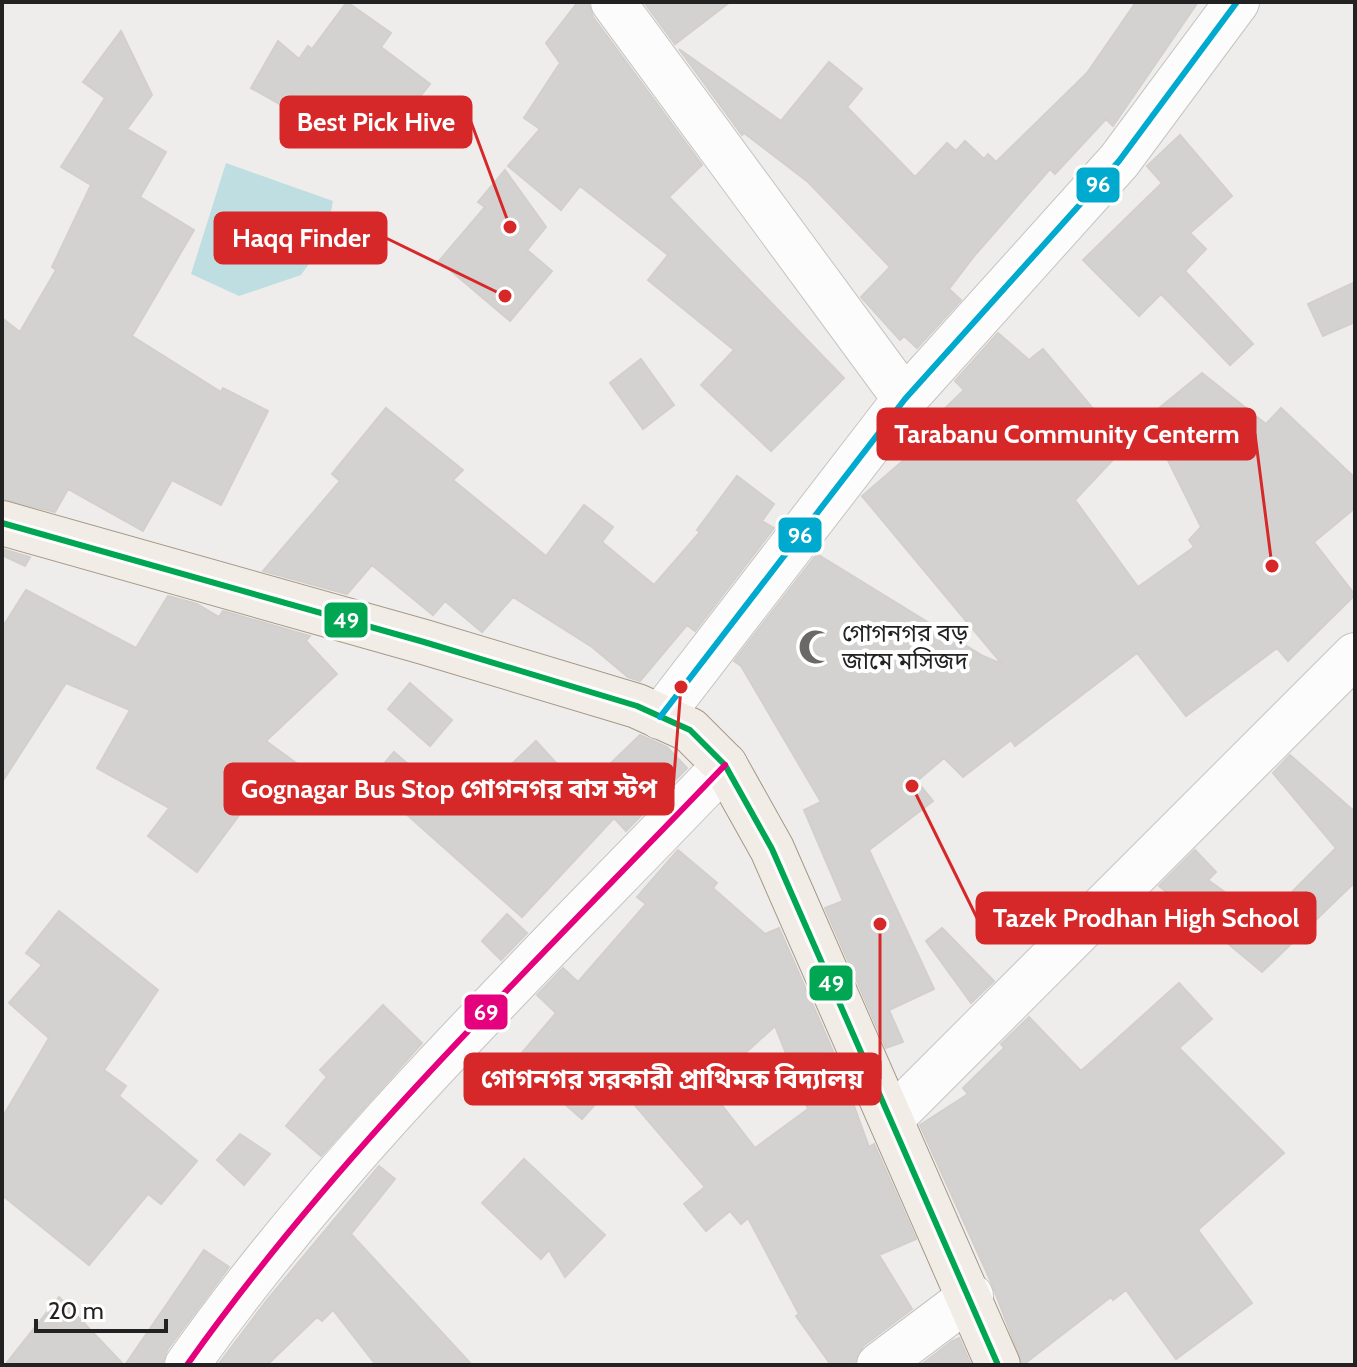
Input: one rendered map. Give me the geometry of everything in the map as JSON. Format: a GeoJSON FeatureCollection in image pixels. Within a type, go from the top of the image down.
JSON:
{"type":"FeatureCollection","features":[{"type":"Feature","properties":{"kind":"main road"},"geometry":{"type":"LineString","coordinates":[[2,523],[440,646],[637,706],[690,730],[725,765],[772,849],[971,1296],[998,1365]]}},
{"type":"Feature","properties":{"kind":"street"},"geometry":{"type":"LineString","coordinates":[[613,2],[905,399]]}},
{"type":"Feature","properties":{"kind":"street"},"geometry":{"type":"LineString","coordinates":[[660,717],[905,399],[1119,161],[1237,2]]}},
{"type":"Feature","properties":{"kind":"street"},"geometry":{"type":"LineString","coordinates":[[891,1119],[1355,655]]}},
{"type":"Feature","properties":{"kind":"street"},"geometry":{"type":"LineString","coordinates":[[187,1365],[222,1315],[363,1144],[725,765]]}},
{"type":"Feature","properties":{"kind":"street"},"geometry":{"type":"LineString","coordinates":[[879,1365],[971,1296]]}},
{"type":"Feature","properties":{"kind":"water"},"geometry":{"type":"Polygon","coordinates":[[[226,163],[333,201],[326,240],[301,275],[239,296],[191,274],[226,163]]]}},
{"type":"Feature","properties":{"kind":"building"},"geometry":{"type":"Polygon","coordinates":[[[347,2],[391,33],[381,47],[430,84],[404,117],[407,120],[384,145],[339,104],[335,109],[318,97],[306,119],[251,88],[278,41],[299,59],[308,46],[312,49],[347,2]]]}},
{"type":"Feature","properties":{"kind":"building"},"geometry":{"type":"Polygon","coordinates":[[[578,2],[588,2],[593,17],[702,165],[669,197],[844,378],[771,451],[701,385],[734,350],[648,280],[668,255],[580,186],[561,210],[508,166],[540,129],[524,118],[560,63],[546,43],[578,2]]]}},
{"type":"Feature","properties":{"kind":"building"},"geometry":{"type":"Polygon","coordinates":[[[644,2],[730,2],[675,44],[644,2]]]}},
{"type":"Feature","properties":{"kind":"building"},"geometry":{"type":"Polygon","coordinates":[[[1136,2],[1198,2],[1113,126],[1106,119],[1055,174],[1050,169],[975,255],[949,289],[961,300],[917,348],[904,336],[900,340],[861,297],[890,267],[808,182],[744,133],[742,135],[679,49],[781,121],[829,62],[862,89],[847,107],[915,177],[947,143],[956,151],[965,141],[984,159],[988,154],[996,162],[1087,73],[1136,2]]]}},
{"type":"Feature","properties":{"kind":"building"},"geometry":{"type":"Polygon","coordinates":[[[121,31],[152,95],[127,129],[166,152],[140,197],[194,230],[132,336],[221,392],[223,388],[268,411],[221,505],[172,480],[143,531],[68,489],[55,512],[2,499],[2,318],[20,332],[56,270],[52,267],[91,185],[61,167],[105,98],[83,82],[121,31]]]}},
{"type":"Feature","properties":{"kind":"building"},"geometry":{"type":"Polygon","coordinates":[[[1180,135],[1232,196],[1190,233],[1206,249],[1185,271],[1253,344],[1230,365],[1161,294],[1139,316],[1083,260],[1162,183],[1147,166],[1180,135]]]}},
{"type":"Feature","properties":{"kind":"building"},"geometry":{"type":"Polygon","coordinates":[[[505,170],[546,227],[527,250],[552,271],[510,321],[439,261],[485,207],[478,202],[505,170]]]}},
{"type":"Feature","properties":{"kind":"building"},"geometry":{"type":"Polygon","coordinates":[[[1355,282],[1355,322],[1323,336],[1308,304],[1355,282]]]}},
{"type":"Feature","properties":{"kind":"building"},"geometry":{"type":"Polygon","coordinates":[[[998,333],[1029,360],[1043,349],[1125,447],[1075,500],[1138,587],[1194,547],[1189,540],[1201,527],[1147,418],[1202,373],[1266,424],[1281,408],[1355,478],[1355,508],[1314,542],[1355,595],[1288,661],[1277,648],[1186,716],[1137,653],[1015,746],[1011,740],[963,777],[944,758],[917,781],[933,801],[869,850],[934,989],[889,1010],[903,1042],[886,1048],[825,908],[843,901],[804,810],[821,802],[741,666],[734,661],[817,554],[983,656],[1002,664],[862,496],[919,447],[912,440],[964,390],[955,381],[998,333]]]}},
{"type":"Feature","properties":{"kind":"building"},"geometry":{"type":"Polygon","coordinates":[[[641,359],[674,405],[643,429],[610,383],[641,359]]]}},
{"type":"Feature","properties":{"kind":"building"},"geometry":{"type":"Polygon","coordinates":[[[386,408],[463,470],[453,480],[546,556],[584,505],[613,527],[602,542],[654,585],[700,532],[697,530],[737,476],[774,504],[762,521],[774,528],[695,631],[687,625],[640,681],[628,677],[592,647],[513,597],[482,632],[445,601],[433,615],[372,565],[347,594],[263,571],[340,481],[332,474],[386,408]]]}},
{"type":"Feature","properties":{"kind":"building"},"geometry":{"type":"Polygon","coordinates":[[[2,549],[30,557],[25,566],[2,555],[2,549]]]}},
{"type":"Feature","properties":{"kind":"building"},"geometry":{"type":"Polygon","coordinates":[[[26,590],[136,648],[168,596],[197,604],[219,617],[223,611],[310,636],[306,641],[337,674],[266,741],[314,776],[287,813],[257,791],[197,872],[148,836],[169,808],[97,768],[130,710],[66,683],[2,782],[2,628],[26,590]]]}},
{"type":"Feature","properties":{"kind":"building"},"geometry":{"type":"Polygon","coordinates":[[[410,683],[452,720],[430,746],[388,709],[410,683]]]}},
{"type":"Feature","properties":{"kind":"building"},"geometry":{"type":"Polygon","coordinates":[[[640,735],[667,747],[687,768],[626,831],[614,818],[522,917],[369,781],[394,752],[462,811],[536,741],[582,791],[640,735]]]}},
{"type":"Feature","properties":{"kind":"building"},"geometry":{"type":"Polygon","coordinates":[[[1290,755],[1355,812],[1355,882],[1262,972],[1159,886],[1195,850],[1216,872],[1208,880],[1264,920],[1336,848],[1273,773],[1290,755]]]}},
{"type":"Feature","properties":{"kind":"building"},"geometry":{"type":"Polygon","coordinates":[[[678,850],[717,883],[713,888],[765,934],[779,928],[840,1067],[869,1147],[874,1144],[916,1239],[879,1255],[912,1309],[863,1346],[854,1365],[831,1365],[796,1316],[799,1314],[748,1218],[741,1224],[730,1211],[706,1231],[684,1204],[705,1187],[615,1082],[582,1119],[515,1061],[556,1013],[537,995],[563,968],[578,982],[646,904],[637,897],[678,850]],[[775,1026],[708,1087],[755,1148],[808,1109],[775,1026]]]}},
{"type":"Feature","properties":{"kind":"building"},"geometry":{"type":"Polygon","coordinates":[[[59,911],[158,990],[104,1070],[126,1086],[119,1096],[197,1161],[161,1204],[148,1194],[89,1265],[2,1195],[2,1118],[49,1038],[9,1003],[42,965],[26,953],[59,911]]]}},
{"type":"Feature","properties":{"kind":"building"},"geometry":{"type":"Polygon","coordinates":[[[507,914],[527,933],[501,960],[482,941],[507,914]]]}},
{"type":"Feature","properties":{"kind":"building"},"geometry":{"type":"Polygon","coordinates":[[[942,928],[994,981],[971,1003],[926,941],[942,928]]]}},
{"type":"Feature","properties":{"kind":"building"},"geometry":{"type":"Polygon","coordinates":[[[1179,983],[1212,1019],[1179,1048],[1284,1153],[1198,1230],[1252,1303],[1176,1359],[1126,1290],[1113,1300],[1111,1297],[1023,1365],[991,1282],[920,1125],[968,1094],[963,1088],[1004,1048],[1001,1044],[1029,1017],[1081,1071],[1179,983]]]}},
{"type":"Feature","properties":{"kind":"building"},"geometry":{"type":"Polygon","coordinates":[[[383,1005],[422,1043],[321,1156],[286,1126],[327,1077],[320,1070],[383,1005]]]}},
{"type":"Feature","properties":{"kind":"building"},"geometry":{"type":"Polygon","coordinates":[[[240,1134],[270,1154],[244,1185],[217,1160],[240,1134]]]}},
{"type":"Feature","properties":{"kind":"building"},"geometry":{"type":"Polygon","coordinates":[[[524,1159],[605,1235],[565,1277],[549,1250],[541,1259],[482,1203],[524,1159]]]}},
{"type":"Feature","properties":{"kind":"building"},"geometry":{"type":"Polygon","coordinates":[[[379,1166],[395,1179],[351,1234],[472,1365],[376,1365],[333,1310],[322,1321],[317,1317],[267,1365],[218,1365],[267,1300],[379,1166]]]}},
{"type":"Feature","properties":{"kind":"building"},"geometry":{"type":"Polygon","coordinates":[[[204,1250],[229,1267],[167,1350],[162,1365],[125,1365],[204,1250]]]}},
{"type":"Feature","properties":{"kind":"building"},"geometry":{"type":"Polygon","coordinates":[[[59,1297],[124,1365],[5,1365],[59,1297]]]}},
{"type":"Feature","properties":{"kind":"building"},"geometry":{"type":"Polygon","coordinates":[[[959,1338],[971,1365],[921,1365],[952,1341],[959,1338]]]}},
{"type":"Feature","properties":{"kind":"transit line","name":"96"},"geometry":{"type":"LineString","coordinates":[[660,717],[905,399],[1119,161],[1237,2]]}},
{"type":"Feature","properties":{"kind":"transit line","name":"49"},"geometry":{"type":"LineString","coordinates":[[2,523],[424,642],[637,706],[690,730],[725,765],[772,849],[998,1365]]}},
{"type":"Feature","properties":{"kind":"transit line","name":"69"},"geometry":{"type":"LineString","coordinates":[[187,1365],[310,1206],[377,1130],[514,982],[725,765]]}},
{"type":"Feature","properties":{"kind":"place","name":"Best Pick Hive"},"geometry":{"type":"Point","coordinates":[510,227]}},
{"type":"Feature","properties":{"kind":"place","name":"Haqq Finder"},"geometry":{"type":"Point","coordinates":[505,296]}},
{"type":"Feature","properties":{"kind":"place","name":"Tarabanu Community Centerm"},"geometry":{"type":"Point","coordinates":[1272,566]}},
{"type":"Feature","properties":{"kind":"place","name":"গোগনগর বড় জামে মসিজদ"},"geometry":{"type":"Point","coordinates":[816,647]}},
{"type":"Feature","properties":{"kind":"place","name":"Gognagar Bus Stop গোগনগর বাস স্টপ"},"geometry":{"type":"Point","coordinates":[681,687]}},
{"type":"Feature","properties":{"kind":"place","name":"Tazek Prodhan High School"},"geometry":{"type":"Point","coordinates":[912,786]}},
{"type":"Feature","properties":{"kind":"place","name":"গোগনগর সরকারী প্রাথিমক বিদ্যালয়"},"geometry":{"type":"Point","coordinates":[880,924]}}]}
